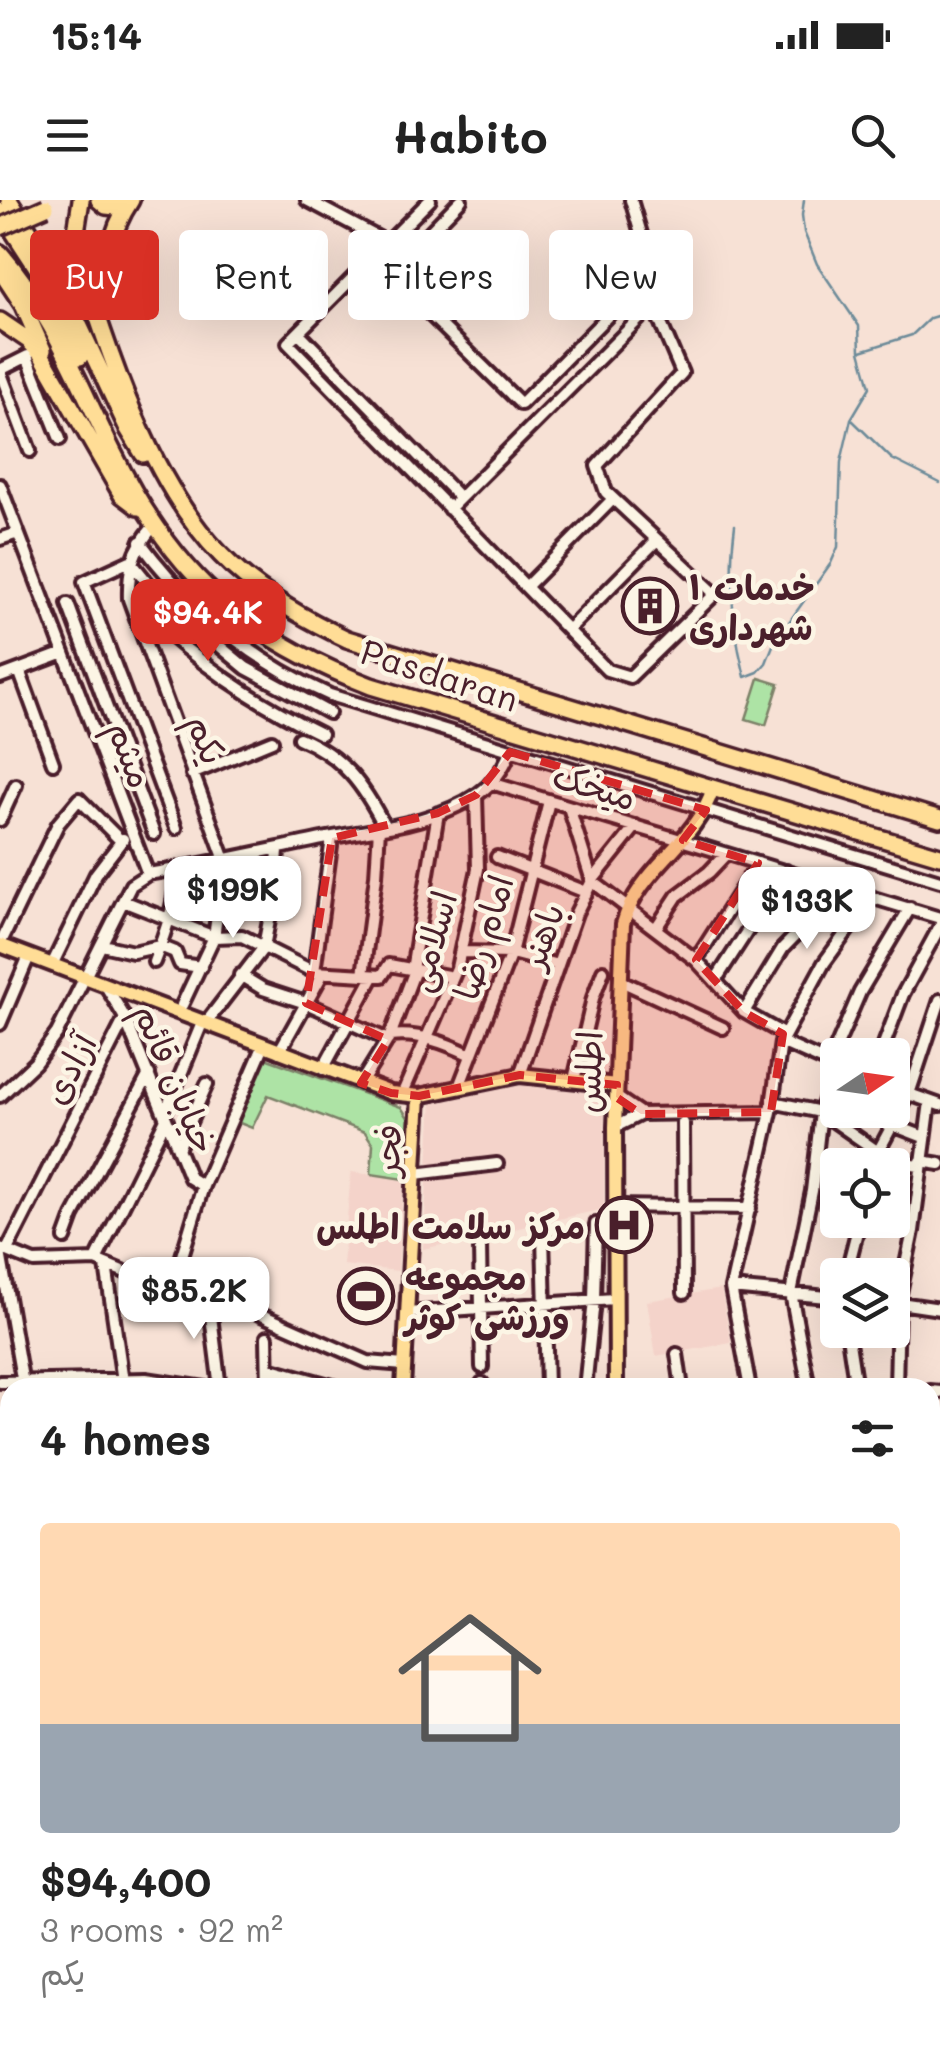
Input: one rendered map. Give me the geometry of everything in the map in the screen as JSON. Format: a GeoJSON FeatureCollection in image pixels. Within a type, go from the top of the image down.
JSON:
{"type":"FeatureCollection","features":[{"type":"Feature","properties":{"kind":"highway"},"geometry":{"type":"LineString","coordinates":[[9,200],[49,261],[128,430],[176,497]]}},
{"type":"Feature","properties":{"kind":"highway"},"geometry":{"type":"LineString","coordinates":[[82,200],[76,232],[78,255],[142,433],[176,497]]}},
{"type":"Feature","properties":{"kind":"highway"},"geometry":{"type":"LineString","coordinates":[[99,200],[106,206],[116,206],[128,200]]}},
{"type":"Feature","properties":{"kind":"highway"},"geometry":{"type":"LineString","coordinates":[[101,322],[108,254],[128,200]]}},
{"type":"Feature","properties":{"kind":"highway"},"geometry":{"type":"LineString","coordinates":[[0,228],[51,204]]}},
{"type":"Feature","properties":{"kind":"highway"},"geometry":{"type":"LineString","coordinates":[[0,211],[38,268],[149,520]]}},
{"type":"Feature","properties":{"kind":"highway","name":"Pasdaran"},"geometry":{"type":"LineString","coordinates":[[0,253],[26,283],[58,336],[149,520],[174,555],[244,618],[284,647],[372,686],[940,856]]}},
{"type":"Feature","properties":{"kind":"highway"},"geometry":{"type":"LineString","coordinates":[[0,270],[122,494],[149,520]]}},
{"type":"Feature","properties":{"kind":"highway"},"geometry":{"type":"LineString","coordinates":[[0,321],[28,340],[52,370]]}},
{"type":"Feature","properties":{"kind":"highway","name":"Pasdaran"},"geometry":{"type":"LineString","coordinates":[[176,497],[221,556],[254,584],[347,640],[940,819]]}},
{"type":"Feature","properties":{"kind":"main road","name":"اطلس"},"geometry":{"type":"LineString","coordinates":[[616,1378],[615,1127],[623,924],[642,884],[706,810],[713,788]]}},
{"type":"Feature","properties":{"kind":"main road"},"geometry":{"type":"LineString","coordinates":[[0,945],[264,1047],[402,1095],[419,1096],[520,1075],[574,1080],[616,1091]]}},
{"type":"Feature","properties":{"kind":"main road","name":"فجر"},"geometry":{"type":"LineString","coordinates":[[403,1378],[419,1096]]}},
{"type":"Feature","properties":{"kind":"street"},"geometry":{"type":"LineString","coordinates":[[307,200],[365,230]]}},
{"type":"Feature","properties":{"kind":"street"},"geometry":{"type":"LineString","coordinates":[[400,230],[430,200]]}},
{"type":"Feature","properties":{"kind":"street"},"geometry":{"type":"LineString","coordinates":[[461,200],[389,274],[521,404],[604,320]]}},
{"type":"Feature","properties":{"kind":"street"},"geometry":{"type":"LineString","coordinates":[[630,200],[639,230]]}},
{"type":"Feature","properties":{"kind":"street"},"geometry":{"type":"LineString","coordinates":[[348,282],[288,343],[607,670],[630,677],[712,596],[606,492],[598,466],[682,374],[659,320]]}},
{"type":"Feature","properties":{"kind":"street"},"geometry":{"type":"LineString","coordinates":[[450,509],[638,320]]}},
{"type":"Feature","properties":{"kind":"street"},"geometry":{"type":"LineString","coordinates":[[298,332],[460,498]]}},
{"type":"Feature","properties":{"kind":"street"},"geometry":{"type":"LineString","coordinates":[[28,340],[28,358],[60,439]]}},
{"type":"Feature","properties":{"kind":"street"},"geometry":{"type":"LineString","coordinates":[[28,358],[0,370],[30,452]]}},
{"type":"Feature","properties":{"kind":"street","name":"میثم"},"geometry":{"type":"LineString","coordinates":[[0,485],[148,874]]}},
{"type":"Feature","properties":{"kind":"street"},"geometry":{"type":"LineString","coordinates":[[526,587],[613,499]]}},
{"type":"Feature","properties":{"kind":"street"},"geometry":{"type":"LineString","coordinates":[[149,520],[130,561],[84,582],[176,828]]}},
{"type":"Feature","properties":{"kind":"street"},"geometry":{"type":"LineString","coordinates":[[0,539],[18,533]]}},
{"type":"Feature","properties":{"kind":"street"},"geometry":{"type":"LineString","coordinates":[[568,630],[658,540]]}},
{"type":"Feature","properties":{"kind":"street"},"geometry":{"type":"LineString","coordinates":[[140,542],[195,608],[227,635],[298,682],[358,705],[940,881]]}},
{"type":"Feature","properties":{"kind":"street"},"geometry":{"type":"LineString","coordinates":[[130,561],[156,593],[216,645],[261,677],[329,713]]}},
{"type":"Feature","properties":{"kind":"street","name":"یکم"},"geometry":{"type":"LineString","coordinates":[[130,561],[129,599],[136,624],[224,860]]}},
{"type":"Feature","properties":{"kind":"street"},"geometry":{"type":"LineString","coordinates":[[156,593],[142,610],[194,659],[321,734]]}},
{"type":"Feature","properties":{"kind":"street"},"geometry":{"type":"LineString","coordinates":[[68,604],[154,834]]}},
{"type":"Feature","properties":{"kind":"street"},"geometry":{"type":"LineString","coordinates":[[87,656],[108,647]]}},
{"type":"Feature","properties":{"kind":"street"},"geometry":{"type":"LineString","coordinates":[[0,677],[64,653]]}},
{"type":"Feature","properties":{"kind":"street"},"geometry":{"type":"LineString","coordinates":[[19,670],[53,763]]}},
{"type":"Feature","properties":{"kind":"street"},"geometry":{"type":"LineString","coordinates":[[250,695],[261,677]]}},
{"type":"Feature","properties":{"kind":"street"},"geometry":{"type":"LineString","coordinates":[[112,721],[133,712]]}},
{"type":"Feature","properties":{"kind":"street"},"geometry":{"type":"LineString","coordinates":[[299,738],[324,748],[354,774],[382,828],[368,976],[324,1069]]}},
{"type":"Feature","properties":{"kind":"street"},"geometry":{"type":"LineString","coordinates":[[192,774],[272,741]]}},
{"type":"Feature","properties":{"kind":"street"},"geometry":{"type":"LineString","coordinates":[[0,1096],[36,1064],[56,1033],[131,885],[148,874],[382,828],[438,813],[476,796],[502,771],[510,752]]}},
{"type":"Feature","properties":{"kind":"street"},"geometry":{"type":"LineString","coordinates":[[134,783],[156,774]]}},
{"type":"Feature","properties":{"kind":"street","name":"میخک"},"geometry":{"type":"LineString","coordinates":[[491,783],[910,908],[940,922]]}},
{"type":"Feature","properties":{"kind":"street"},"geometry":{"type":"LineString","coordinates":[[0,820],[16,785]]}},
{"type":"Feature","properties":{"kind":"street","name":"اسلامی"},"geometry":{"type":"LineString","coordinates":[[402,1095],[460,952],[478,869],[476,796]]}},
{"type":"Feature","properties":{"kind":"street"},"geometry":{"type":"LineString","coordinates":[[0,945],[58,824],[79,799],[120,840]]}},
{"type":"Feature","properties":{"kind":"street","name":"امام رضا"},"geometry":{"type":"LineString","coordinates":[[459,1087],[511,953],[549,800]]}},
{"type":"Feature","properties":{"kind":"street"},"geometry":{"type":"LineString","coordinates":[[569,806],[589,886]]}},
{"type":"Feature","properties":{"kind":"street"},"geometry":{"type":"LineString","coordinates":[[362,1082],[389,1038],[414,970],[438,813]]}},
{"type":"Feature","properties":{"kind":"street","name":"باهنر"},"geometry":{"type":"LineString","coordinates":[[520,1075],[589,886],[636,826]]}},
{"type":"Feature","properties":{"kind":"street"},"geometry":{"type":"LineString","coordinates":[[52,965],[96,874],[120,840],[133,834]]}},
{"type":"Feature","properties":{"kind":"street"},"geometry":{"type":"LineString","coordinates":[[279,1052],[318,972],[332,838]]}},
{"type":"Feature","properties":{"kind":"street"},"geometry":{"type":"LineString","coordinates":[[122,1378],[101,1262],[203,1024],[264,947],[278,848]]}},
{"type":"Feature","properties":{"kind":"street"},"geometry":{"type":"LineString","coordinates":[[656,928],[677,896],[726,854]]}},
{"type":"Feature","properties":{"kind":"street"},"geometry":{"type":"LineString","coordinates":[[497,857],[589,886],[628,907],[696,960],[744,1012],[820,1058]]}},
{"type":"Feature","properties":{"kind":"street"},"geometry":{"type":"LineString","coordinates":[[182,1005],[214,936],[224,860]]}},
{"type":"Feature","properties":{"kind":"street"},"geometry":{"type":"LineString","coordinates":[[696,960],[758,863]]}},
{"type":"Feature","properties":{"kind":"street"},"geometry":{"type":"LineString","coordinates":[[154,962],[170,918],[176,869]]}},
{"type":"Feature","properties":{"kind":"street"},"geometry":{"type":"LineString","coordinates":[[716,982],[786,871]]}},
{"type":"Feature","properties":{"kind":"street"},"geometry":{"type":"LineString","coordinates":[[744,1012],[783,948],[842,888]]}},
{"type":"Feature","properties":{"kind":"street"},"geometry":{"type":"LineString","coordinates":[[748,1378],[730,1288],[750,1208],[782,1038],[824,963],[872,897]]}},
{"type":"Feature","properties":{"kind":"street"},"geometry":{"type":"LineString","coordinates":[[123,902],[214,936],[242,936],[318,972],[382,976],[389,965],[453,977]]}},
{"type":"Feature","properties":{"kind":"street"},"geometry":{"type":"LineString","coordinates":[[844,1038],[860,992],[910,908]]}},
{"type":"Feature","properties":{"kind":"street"},"geometry":{"type":"LineString","coordinates":[[887,1038],[940,922]]}},
{"type":"Feature","properties":{"kind":"street"},"geometry":{"type":"LineString","coordinates":[[102,945],[132,952],[160,946],[175,952],[180,964],[201,967]]}},
{"type":"Feature","properties":{"kind":"street"},"geometry":{"type":"LineString","coordinates":[[460,952],[511,953],[558,965]]}},
{"type":"Feature","properties":{"kind":"street"},"geometry":{"type":"LineString","coordinates":[[0,1024],[29,956]]}},
{"type":"Feature","properties":{"kind":"street"},"geometry":{"type":"LineString","coordinates":[[574,1080],[603,971]]}},
{"type":"Feature","properties":{"kind":"street"},"geometry":{"type":"LineString","coordinates":[[240,975],[262,989],[389,1038],[405,1034],[447,1044],[471,1055]]}},
{"type":"Feature","properties":{"kind":"street"},"geometry":{"type":"LineString","coordinates":[[620,981],[724,1028]]}},
{"type":"Feature","properties":{"kind":"street","name":"خیابان قائم"},"geometry":{"type":"LineString","coordinates":[[106,986],[125,1018],[190,1178],[203,1186]]}},
{"type":"Feature","properties":{"kind":"street"},"geometry":{"type":"LineString","coordinates":[[910,1088],[940,1000]]}},
{"type":"Feature","properties":{"kind":"street","name":"آزادی"},"geometry":{"type":"LineString","coordinates":[[2,1250],[125,1018]]}},
{"type":"Feature","properties":{"kind":"street","name":"خیابان قائم"},"geometry":{"type":"LineString","coordinates":[[180,1279],[178,1266],[203,1186],[264,1047]]}},
{"type":"Feature","properties":{"kind":"street"},"geometry":{"type":"LineString","coordinates":[[65,1238],[149,1074]]}},
{"type":"Feature","properties":{"kind":"street"},"geometry":{"type":"LineString","coordinates":[[178,1148],[207,1084]]}},
{"type":"Feature","properties":{"kind":"street"},"geometry":{"type":"LineString","coordinates":[[616,1091],[641,1114]]}},
{"type":"Feature","properties":{"kind":"street"},"geometry":{"type":"LineString","coordinates":[[906,1258],[913,1231],[923,1138],[935,1104],[910,1095]]}},
{"type":"Feature","properties":{"kind":"street"},"geometry":{"type":"LineString","coordinates":[[615,1127],[641,1114],[771,1107],[820,1112]]}},
{"type":"Feature","properties":{"kind":"street"},"geometry":{"type":"LineString","coordinates":[[808,1378],[791,1293],[812,1190],[820,1121]]}},
{"type":"Feature","properties":{"kind":"street"},"geometry":{"type":"LineString","coordinates":[[683,1124],[684,1293]]}},
{"type":"Feature","properties":{"kind":"street"},"geometry":{"type":"LineString","coordinates":[[844,1128],[872,1148]]}},
{"type":"Feature","properties":{"kind":"street"},"geometry":{"type":"LineString","coordinates":[[900,1128],[923,1138],[940,1139]]}},
{"type":"Feature","properties":{"kind":"street"},"geometry":{"type":"LineString","coordinates":[[910,1163],[940,1164]]}},
{"type":"Feature","properties":{"kind":"street"},"geometry":{"type":"LineString","coordinates":[[415,1174],[497,1164]]}},
{"type":"Feature","properties":{"kind":"street"},"geometry":{"type":"LineString","coordinates":[[614,1206],[750,1208]]}},
{"type":"Feature","properties":{"kind":"street"},"geometry":{"type":"LineString","coordinates":[[586,1378],[596,1224]]}},
{"type":"Feature","properties":{"kind":"street"},"geometry":{"type":"LineString","coordinates":[[543,1235],[547,1378]]}},
{"type":"Feature","properties":{"kind":"street"},"geometry":{"type":"LineString","coordinates":[[480,1246],[482,1367]]}},
{"type":"Feature","properties":{"kind":"street"},"geometry":{"type":"LineString","coordinates":[[22,1378],[2,1250],[34,1262],[101,1262],[161,1286],[180,1279],[368,1362],[404,1365]]}},
{"type":"Feature","properties":{"kind":"street"},"geometry":{"type":"LineString","coordinates":[[730,1288],[820,1296]]}},
{"type":"Feature","properties":{"kind":"street"},"geometry":{"type":"LineString","coordinates":[[208,1292],[219,1378]]}},
{"type":"Feature","properties":{"kind":"street"},"geometry":{"type":"LineString","coordinates":[[407,1313],[614,1299]]}},
{"type":"Feature","properties":{"kind":"street"},"geometry":{"type":"LineString","coordinates":[[910,1304],[940,1309]]}},
{"type":"Feature","properties":{"kind":"street"},"geometry":{"type":"LineString","coordinates":[[267,1338],[268,1378]]}},
{"type":"Feature","properties":{"kind":"street"},"geometry":{"type":"LineString","coordinates":[[849,1348],[854,1378]]}},
{"type":"Feature","properties":{"kind":"street"},"geometry":{"type":"LineString","coordinates":[[896,1348],[896,1378]]}},
{"type":"Feature","properties":{"kind":"street"},"geometry":{"type":"LineString","coordinates":[[677,1354],[681,1378]]}},
{"type":"Feature","properties":{"kind":"street"},"geometry":{"type":"LineString","coordinates":[[268,1368],[304,1378]]}},
{"type":"Feature","properties":{"kind":"highlighted area"},"geometry":{"type":"Polygon","coordinates":[[[510,752],[706,810],[683,840],[758,863],[696,960],[744,1012],[783,1034],[771,1112],[641,1114],[616,1097],[617,1085],[520,1075],[419,1096],[391,1093],[361,1083],[388,1040],[306,1003],[332,838],[438,813],[476,795],[510,752]]]}},
{"type":"Feature","properties":{"kind":"shaded area"},"geometry":{"type":"Polygon","coordinates":[[[524,1084],[605,1094],[604,1209],[423,1249],[432,1102],[524,1084]]]}},
{"type":"Feature","properties":{"kind":"shaded area"},"geometry":{"type":"Polygon","coordinates":[[[351,1172],[404,1179],[398,1271],[343,1265],[351,1172]]]}},
{"type":"Feature","properties":{"kind":"shaded area"},"geometry":{"type":"Polygon","coordinates":[[[721,1289],[731,1343],[656,1356],[647,1301],[721,1289]]]}},
{"type":"Feature","properties":{"kind":"green space"},"geometry":{"type":"Polygon","coordinates":[[[759,678],[779,684],[766,725],[746,719],[759,678]]]}},
{"type":"Feature","properties":{"kind":"green space"},"geometry":{"type":"Polygon","coordinates":[[[265,1058],[401,1107],[409,1119],[404,1179],[371,1174],[373,1144],[365,1132],[268,1095],[252,1128],[237,1122],[265,1058]]]}},
{"type":"Feature","properties":{"kind":"waterway"},"geometry":{"type":"LineString","coordinates":[[804,200],[804,232],[817,264],[859,326],[860,351],[870,387],[851,419],[892,459],[940,483]]}},
{"type":"Feature","properties":{"kind":"waterway"},"geometry":{"type":"LineString","coordinates":[[861,351],[912,335],[930,318],[940,315]]}},
{"type":"Feature","properties":{"kind":"waterway"},"geometry":{"type":"LineString","coordinates":[[735,525],[732,601],[745,677],[758,672],[766,663],[774,643],[831,563],[838,547],[841,462],[851,419]]}},
{"type":"Feature","properties":{"kind":"place","name":"خدمات ۱ شهرداری"},"geometry":{"type":"Point","coordinates":[650,606]}},
{"type":"Feature","properties":{"kind":"place","name":"مرکز سلامت اطلس"},"geometry":{"type":"Point","coordinates":[624,1225]}},
{"type":"Feature","properties":{"kind":"place","name":"مجموعه ورزشی کوثر"},"geometry":{"type":"Point","coordinates":[366,1296]}}]}
